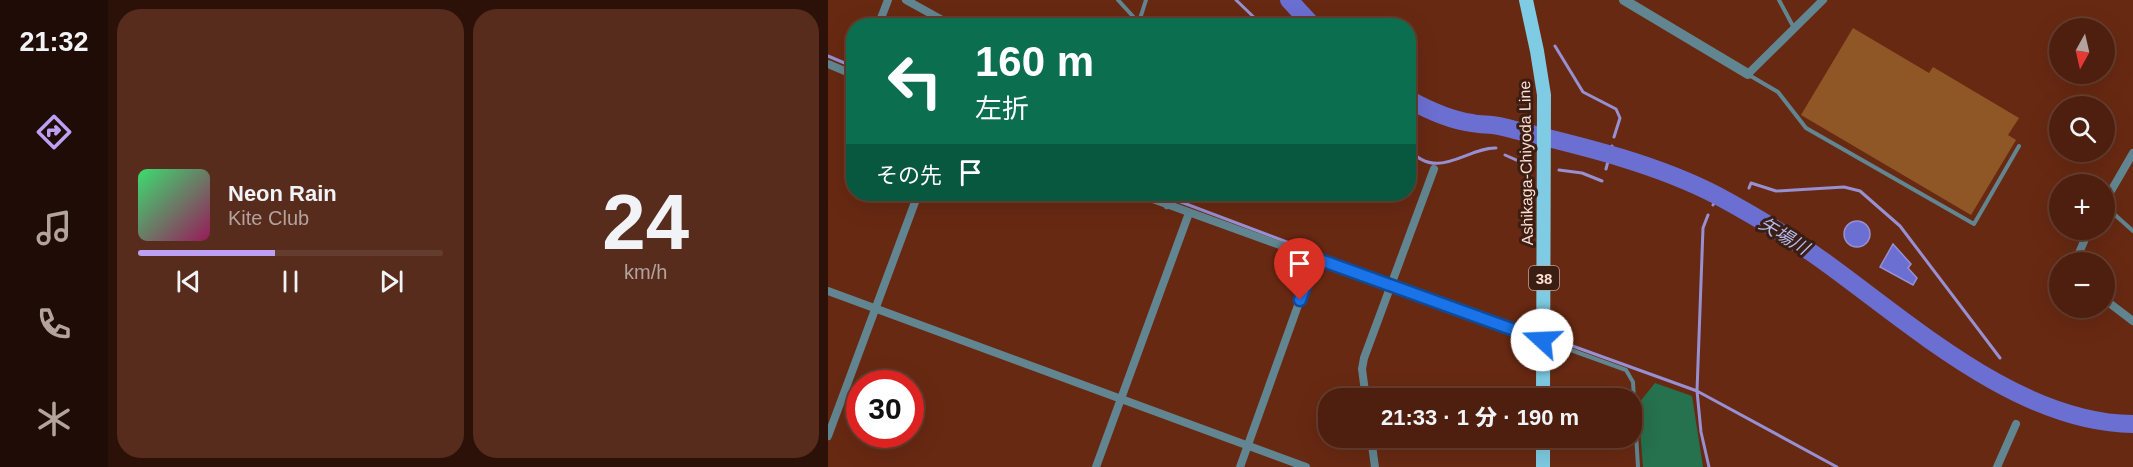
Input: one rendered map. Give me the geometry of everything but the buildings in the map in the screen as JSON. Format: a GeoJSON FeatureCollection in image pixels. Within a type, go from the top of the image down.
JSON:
{"type":"FeatureCollection","features":[{"type":"Feature","properties":{"kind":"main road","name":"Ashikaga-Chiyoda Line"},"geometry":{"type":"LineString","coordinates":[[1526,0],[1540,69],[1544,122],[1543,388]]}},
{"type":"Feature","properties":{"kind":"main road"},"geometry":{"type":"LineString","coordinates":[[1543,448],[1543,467]]}},
{"type":"Feature","properties":{"kind":"street"},"geometry":{"type":"LineString","coordinates":[[881,18],[888,0]]}},
{"type":"Feature","properties":{"kind":"street"},"geometry":{"type":"LineString","coordinates":[[906,0],[939,18]]}},
{"type":"Feature","properties":{"kind":"street"},"geometry":{"type":"LineString","coordinates":[[1624,0],[1748,74],[1823,0]]}},
{"type":"Feature","properties":{"kind":"street"},"geometry":{"type":"LineString","coordinates":[[828,64],[846,72]]}},
{"type":"Feature","properties":{"kind":"street"},"geometry":{"type":"LineString","coordinates":[[2115,185],[2133,153]]}},
{"type":"Feature","properties":{"kind":"street"},"geometry":{"type":"LineString","coordinates":[[1365,388],[1362,369],[1364,358],[1393,285],[1434,169]]}},
{"type":"Feature","properties":{"kind":"street"},"geometry":{"type":"LineString","coordinates":[[828,436],[915,201]]}},
{"type":"Feature","properties":{"kind":"street"},"geometry":{"type":"LineString","coordinates":[[1157,201],[1542,340]]}},
{"type":"Feature","properties":{"kind":"street"},"geometry":{"type":"LineString","coordinates":[[1165,201],[1167,205]]}},
{"type":"Feature","properties":{"kind":"street"},"geometry":{"type":"LineString","coordinates":[[1096,467],[1189,213]]}},
{"type":"Feature","properties":{"kind":"street"},"geometry":{"type":"LineString","coordinates":[[1240,467],[1315,258]]}},
{"type":"Feature","properties":{"kind":"street"},"geometry":{"type":"LineString","coordinates":[[828,291],[1306,467]]}},
{"type":"Feature","properties":{"kind":"street"},"geometry":{"type":"LineString","coordinates":[[2115,307],[2132,320]]}},
{"type":"Feature","properties":{"kind":"street"},"geometry":{"type":"LineString","coordinates":[[1996,467],[2016,424]]}},
{"type":"Feature","properties":{"kind":"street"},"geometry":{"type":"LineString","coordinates":[[1372,448],[1375,467]]}},
{"type":"Feature","properties":{"kind":"lane"},"geometry":{"type":"LineString","coordinates":[[1118,0],[1133,18]]}},
{"type":"Feature","properties":{"kind":"lane"},"geometry":{"type":"LineString","coordinates":[[1140,18],[1146,0]]}},
{"type":"Feature","properties":{"kind":"lane"},"geometry":{"type":"LineString","coordinates":[[1779,0],[1794,29]]}},
{"type":"Feature","properties":{"kind":"lane"},"geometry":{"type":"LineString","coordinates":[[1748,74],[1778,92],[1806,128],[1974,224],[2019,146]]}},
{"type":"Feature","properties":{"kind":"lane"},"geometry":{"type":"LineString","coordinates":[[2115,214],[2133,231]]}},
{"type":"Feature","properties":{"kind":"lane"},"geometry":{"type":"LineString","coordinates":[[1542,340],[1626,370],[1633,382],[1638,467]]}},
{"type":"Feature","properties":{"kind":"green space"},"geometry":{"type":"Polygon","coordinates":[[[1655,383],[1692,396],[1703,467],[1643,467],[1642,399],[1655,383]]]}},
{"type":"Feature","properties":{"kind":"shaded area"},"geometry":{"type":"Polygon","coordinates":[[[1857,221],[1866,225],[1870,234],[1866,243],[1857,247],[1848,243],[1844,234],[1848,225],[1857,221]]]}},
{"type":"Feature","properties":{"kind":"shaded area"},"geometry":{"type":"Polygon","coordinates":[[[1893,244],[1911,264],[1908,268],[1917,278],[1913,285],[1880,267],[1893,244]]]}},
{"type":"Feature","properties":{"kind":"waterway"},"geometry":{"type":"LineString","coordinates":[[1236,0],[1255,18]]}},
{"type":"Feature","properties":{"kind":"waterway","name":"矢場川"},"geometry":{"type":"LineString","coordinates":[[1289,0],[1306,18]]}},
{"type":"Feature","properties":{"kind":"waterway"},"geometry":{"type":"LineString","coordinates":[[1555,46],[1583,92],[1616,109],[1620,118],[1614,137]]}},
{"type":"Feature","properties":{"kind":"waterway"},"geometry":{"type":"LineString","coordinates":[[828,56],[846,64]]}},
{"type":"Feature","properties":{"kind":"waterway","name":"矢場川"},"geometry":{"type":"LineString","coordinates":[[1416,103],[1455,120],[1499,126],[1639,163],[1692,184],[1771,226],[1822,260],[1929,340],[2008,389],[2049,407],[2091,419],[2133,424]]}},
{"type":"Feature","properties":{"kind":"waterway","name":"矢場川"},"geometry":{"type":"LineString","coordinates":[[1606,169],[1612,146]]}},
{"type":"Feature","properties":{"kind":"waterway"},"geometry":{"type":"LineString","coordinates":[[1416,155],[1430,163],[1441,163],[1474,152],[1496,148]]}},
{"type":"Feature","properties":{"kind":"waterway"},"geometry":{"type":"LineString","coordinates":[[1505,155],[1530,166]]}},
{"type":"Feature","properties":{"kind":"waterway"},"geometry":{"type":"LineString","coordinates":[[1559,170],[1582,173],[1602,181]]}},
{"type":"Feature","properties":{"kind":"waterway"},"geometry":{"type":"LineString","coordinates":[[1749,188],[1751,183],[1776,191],[1844,187],[1860,191],[1900,226],[2000,358]]}},
{"type":"Feature","properties":{"kind":"waterway"},"geometry":{"type":"LineString","coordinates":[[1713,205],[1717,196]]}},
{"type":"Feature","properties":{"kind":"waterway"},"geometry":{"type":"LineString","coordinates":[[1178,201],[1388,280]]}},
{"type":"Feature","properties":{"kind":"waterway"},"geometry":{"type":"LineString","coordinates":[[1738,208],[1741,201]]}},
{"type":"Feature","properties":{"kind":"waterway"},"geometry":{"type":"LineString","coordinates":[[1708,215],[1703,228],[1697,391],[1701,432],[1709,467]]}},
{"type":"Feature","properties":{"kind":"waterway"},"geometry":{"type":"LineString","coordinates":[[1556,340],[1697,391],[1837,467]]}},
{"type":"Feature","properties":{"kind":"route"},"geometry":{"type":"LineString","coordinates":[[1300,300],[1315,258],[1542,340]]}}]}
